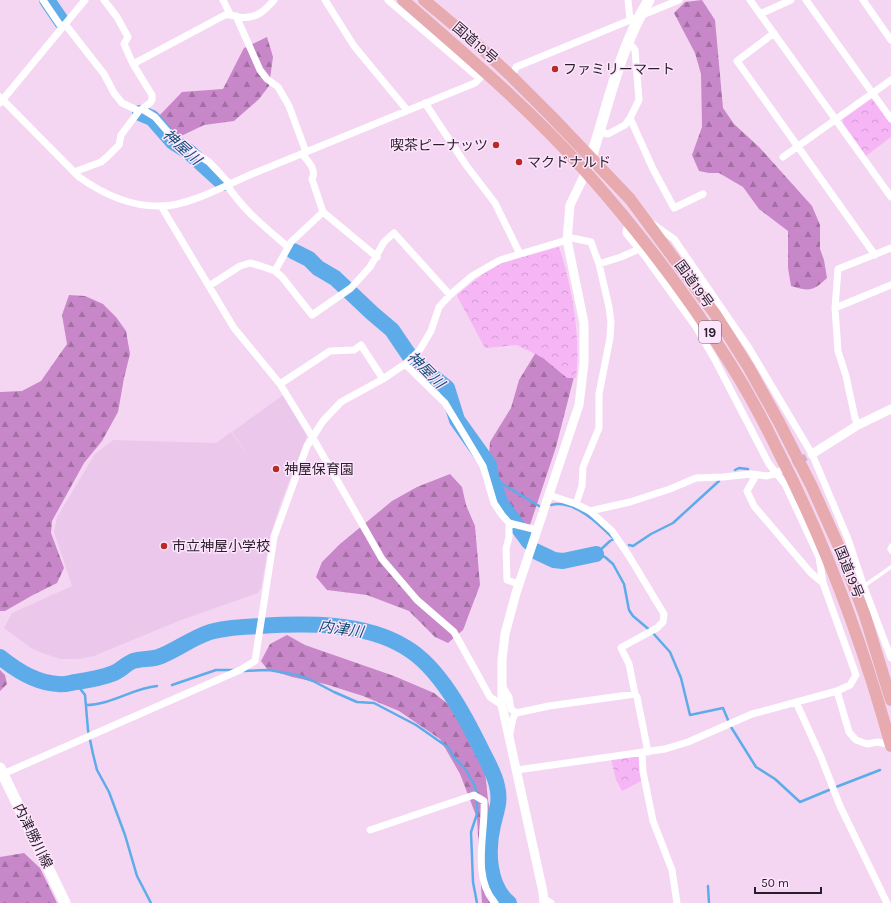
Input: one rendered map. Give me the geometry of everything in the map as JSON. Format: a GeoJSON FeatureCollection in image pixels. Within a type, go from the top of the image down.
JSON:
{"type":"FeatureCollection","features":[{"type":"Feature","properties":{"kind":"highway","name":"国道19号"},"geometry":{"type":"LineString","coordinates":[[403,0],[482,75],[544,128],[586,172],[628,222],[642,247],[696,311],[718,344],[732,366],[796,486],[826,553],[851,618],[870,674],[891,745]]}},
{"type":"Feature","properties":{"kind":"highway","name":"国道19号"},"geometry":{"type":"LineString","coordinates":[[424,0],[479,46],[514,72],[630,199],[715,314],[749,368],[812,487],[839,547],[865,616],[891,700]]}},
{"type":"Feature","properties":{"kind":"highway"},"geometry":{"type":"LineString","coordinates":[[715,360],[718,344]]}},
{"type":"Feature","properties":{"kind":"main road"},"geometry":{"type":"LineString","coordinates":[[586,172],[600,132],[634,18],[649,0]]}},
{"type":"Feature","properties":{"kind":"main road","name":"内津勝川線"},"geometry":{"type":"LineString","coordinates":[[1,771],[65,903]]}},
{"type":"Feature","properties":{"kind":"street"},"geometry":{"type":"LineString","coordinates":[[43,0],[104,74],[114,93],[122,103],[155,116],[174,139],[209,162],[228,184],[236,199],[251,215],[288,247]]}},
{"type":"Feature","properties":{"kind":"street"},"geometry":{"type":"LineString","coordinates":[[85,0],[1,100],[74,172],[92,186],[112,196],[136,204],[161,206],[187,203],[228,184],[474,83],[482,75],[388,0]]}},
{"type":"Feature","properties":{"kind":"street"},"geometry":{"type":"LineString","coordinates":[[74,172],[101,162],[107,157],[119,145],[121,135],[140,110],[152,100],[152,95],[124,44],[128,37],[117,17],[104,0]]}},
{"type":"Feature","properties":{"kind":"street"},"geometry":{"type":"LineString","coordinates":[[223,0],[233,15],[260,70],[267,79],[278,87],[289,106],[304,153],[314,170],[314,177],[312,179],[323,212],[377,257]]}},
{"type":"Feature","properties":{"kind":"street"},"geometry":{"type":"LineString","coordinates":[[134,64],[225,15],[247,18],[254,16],[266,9],[274,0]]}},
{"type":"Feature","properties":{"kind":"street"},"geometry":{"type":"LineString","coordinates":[[325,0],[354,46],[407,110]]}},
{"type":"Feature","properties":{"kind":"street"},"geometry":{"type":"LineString","coordinates":[[628,0],[634,18]]}},
{"type":"Feature","properties":{"kind":"street"},"geometry":{"type":"LineString","coordinates":[[514,72],[634,18],[679,0]]}},
{"type":"Feature","properties":{"kind":"street"},"geometry":{"type":"LineString","coordinates":[[750,0],[891,197]]}},
{"type":"Feature","properties":{"kind":"street"},"geometry":{"type":"LineString","coordinates":[[760,14],[791,0]]}},
{"type":"Feature","properties":{"kind":"street"},"geometry":{"type":"LineString","coordinates":[[806,0],[891,119]]}},
{"type":"Feature","properties":{"kind":"street"},"geometry":{"type":"LineString","coordinates":[[863,0],[891,40]]}},
{"type":"Feature","properties":{"kind":"street"},"geometry":{"type":"LineString","coordinates":[[774,33],[737,61],[799,146],[875,255]]}},
{"type":"Feature","properties":{"kind":"street"},"geometry":{"type":"LineString","coordinates":[[600,132],[608,134],[625,125],[640,100],[635,50],[628,41]]}},
{"type":"Feature","properties":{"kind":"street"},"geometry":{"type":"LineString","coordinates":[[783,158],[891,80]]}},
{"type":"Feature","properties":{"kind":"street"},"geometry":{"type":"LineString","coordinates":[[425,103],[466,165],[495,204],[520,254]]}},
{"type":"Feature","properties":{"kind":"street"},"geometry":{"type":"LineString","coordinates":[[630,118],[653,169],[674,208],[702,194]]}},
{"type":"Feature","properties":{"kind":"street"},"geometry":{"type":"LineString","coordinates":[[551,903],[543,901],[543,892],[508,739],[502,705],[502,660],[505,634],[519,584],[579,405],[584,363],[584,323],[567,238],[570,205],[586,172]]}},
{"type":"Feature","properties":{"kind":"street"},"geometry":{"type":"LineString","coordinates":[[161,206],[234,328],[280,384],[313,438],[382,559],[417,600],[454,632],[490,697],[502,705]]}},
{"type":"Feature","properties":{"kind":"street"},"geometry":{"type":"LineString","coordinates":[[275,271],[291,242],[323,212]]}},
{"type":"Feature","properties":{"kind":"street"},"geometry":{"type":"LineString","coordinates":[[645,219],[674,239],[749,348],[809,455],[848,539],[864,587],[891,658]]}},
{"type":"Feature","properties":{"kind":"street"},"geometry":{"type":"LineString","coordinates":[[209,286],[240,266],[250,263],[275,271],[282,277],[312,315],[351,288],[370,267],[377,257],[384,242],[394,233],[450,295]]}},
{"type":"Feature","properties":{"kind":"street"},"geometry":{"type":"LineString","coordinates":[[1,771],[240,670],[255,661],[274,537],[307,446],[323,421],[341,402],[383,379],[405,364],[419,351],[431,331],[439,306],[472,276],[500,260],[567,238],[591,242],[599,264],[611,322],[610,338],[599,394],[598,428],[583,467],[582,486],[576,504]]}},
{"type":"Feature","properties":{"kind":"street"},"geometry":{"type":"LineString","coordinates":[[516,770],[665,749],[688,742],[752,714],[837,691],[850,685],[856,675],[824,583],[819,557],[779,472],[769,464],[715,360],[696,327],[649,262],[642,247],[622,257],[599,264]]}},
{"type":"Feature","properties":{"kind":"street"},"geometry":{"type":"LineString","coordinates":[[858,426],[846,376],[838,351],[835,308],[838,269],[891,248]]}},
{"type":"Feature","properties":{"kind":"street"},"geometry":{"type":"LineString","coordinates":[[835,308],[891,285]]}},
{"type":"Feature","properties":{"kind":"street"},"geometry":{"type":"LineString","coordinates":[[280,384],[330,351],[354,350],[361,345],[383,379]]}},
{"type":"Feature","properties":{"kind":"street"},"geometry":{"type":"LineString","coordinates":[[405,364],[444,403],[483,466],[494,503],[502,515],[514,524],[537,530]]}},
{"type":"Feature","properties":{"kind":"street"},"geometry":{"type":"LineString","coordinates":[[809,455],[891,408]]}},
{"type":"Feature","properties":{"kind":"street"},"geometry":{"type":"LineString","coordinates":[[590,511],[637,500],[670,489],[696,478],[752,474],[767,476],[779,472]]}},
{"type":"Feature","properties":{"kind":"street"},"geometry":{"type":"LineString","coordinates":[[752,474],[754,479],[747,491],[754,506],[811,572],[824,583]]}},
{"type":"Feature","properties":{"kind":"street"},"geometry":{"type":"LineString","coordinates":[[549,495],[576,504],[590,511],[612,531],[664,614],[663,622],[657,628],[621,648],[629,664],[635,694],[637,697],[645,752],[643,772],[653,822],[672,870],[677,903]]}},
{"type":"Feature","properties":{"kind":"street"},"geometry":{"type":"LineString","coordinates":[[514,524],[506,549],[507,580],[519,584]]}},
{"type":"Feature","properties":{"kind":"street"},"geometry":{"type":"LineString","coordinates":[[502,686],[509,697],[511,709],[516,713]]}},
{"type":"Feature","properties":{"kind":"street"},"geometry":{"type":"LineString","coordinates":[[837,691],[848,732],[856,740],[867,744],[878,742],[891,745]]}},
{"type":"Feature","properties":{"kind":"street"},"geometry":{"type":"LineString","coordinates":[[516,713],[550,706],[635,694]]}},
{"type":"Feature","properties":{"kind":"street"},"geometry":{"type":"LineString","coordinates":[[796,702],[821,757],[840,806],[888,903]]}},
{"type":"Feature","properties":{"kind":"street"},"geometry":{"type":"LineString","coordinates":[[508,739],[516,713]]}},
{"type":"Feature","properties":{"kind":"street"},"geometry":{"type":"LineString","coordinates":[[370,830],[474,795],[484,801],[480,858],[484,882],[495,903]]}},
{"type":"Feature","properties":{"kind":"lane"},"geometry":{"type":"LineString","coordinates":[[891,545],[889,549],[891,552]]}},
{"type":"Feature","properties":{"kind":"lane"},"geometry":{"type":"LineString","coordinates":[[864,587],[891,567]]}},
{"type":"Feature","properties":{"kind":"shaded area","name":"市立神屋小学校"},"geometry":{"type":"Polygon","coordinates":[[[283,395],[307,436],[281,502],[271,533],[261,588],[258,593],[181,620],[94,656],[79,659],[60,659],[42,653],[31,648],[4,628],[12,613],[72,586],[54,532],[57,517],[95,454],[113,440],[216,443],[231,432],[251,460],[232,432],[283,395]]]}},
{"type":"Feature","properties":{"kind":"green space"},"geometry":{"type":"Polygon","coordinates":[[[702,0],[715,20],[723,108],[734,124],[759,147],[812,206],[820,225],[820,249],[824,260],[827,278],[814,288],[807,290],[791,286],[788,268],[788,231],[759,209],[743,187],[719,173],[699,171],[692,155],[702,127],[701,74],[695,53],[674,13],[685,2],[702,0]]]}},
{"type":"Feature","properties":{"kind":"green space"},"geometry":{"type":"Polygon","coordinates":[[[267,37],[273,57],[269,86],[259,99],[234,121],[204,125],[177,138],[159,116],[182,92],[223,89],[244,48],[267,37]]]}},
{"type":"Feature","properties":{"kind":"green space"},"geometry":{"type":"Polygon","coordinates":[[[871,99],[874,100],[891,123],[891,137],[866,156],[843,123],[843,119],[871,99]]]}},
{"type":"Feature","properties":{"kind":"green space"},"geometry":{"type":"Polygon","coordinates":[[[559,247],[568,278],[574,312],[577,345],[576,378],[567,378],[543,358],[517,345],[485,348],[457,296],[487,271],[503,262],[559,247]]]}},
{"type":"Feature","properties":{"kind":"green space"},"geometry":{"type":"Polygon","coordinates":[[[69,295],[85,296],[103,304],[116,317],[126,331],[130,354],[118,412],[102,441],[84,463],[52,521],[51,533],[64,568],[57,583],[5,611],[0,611],[0,392],[22,391],[41,381],[67,344],[62,315],[69,295]]]}},
{"type":"Feature","properties":{"kind":"green space"},"geometry":{"type":"Polygon","coordinates":[[[541,344],[575,373],[556,447],[527,534],[517,533],[506,514],[496,503],[488,469],[490,442],[511,408],[519,380],[541,344]]]}},
{"type":"Feature","properties":{"kind":"green space"},"geometry":{"type":"Polygon","coordinates":[[[450,474],[462,487],[466,505],[475,526],[480,585],[463,630],[448,643],[435,637],[409,611],[367,595],[327,590],[316,577],[322,562],[340,544],[392,501],[417,487],[450,474]]]}},
{"type":"Feature","properties":{"kind":"green space"},"geometry":{"type":"Polygon","coordinates":[[[287,635],[305,645],[394,676],[434,693],[459,713],[484,762],[489,809],[490,843],[495,872],[505,903],[482,903],[477,818],[460,774],[440,739],[399,711],[363,696],[325,684],[292,677],[267,669],[261,661],[270,644],[287,635]]]}},
{"type":"Feature","properties":{"kind":"green space"},"geometry":{"type":"Polygon","coordinates":[[[0,670],[5,675],[7,684],[0,691],[0,670]]]}},
{"type":"Feature","properties":{"kind":"green space"},"geometry":{"type":"Polygon","coordinates":[[[638,755],[641,757],[643,780],[622,791],[616,780],[611,759],[638,755]]]}},
{"type":"Feature","properties":{"kind":"green space"},"geometry":{"type":"Polygon","coordinates":[[[24,853],[40,868],[57,903],[0,903],[0,857],[24,853]]]}},
{"type":"Feature","properties":{"kind":"waterway","name":"神屋川"},"geometry":{"type":"LineString","coordinates":[[47,0],[62,22]]}},
{"type":"Feature","properties":{"kind":"waterway","name":"神屋川"},"geometry":{"type":"LineString","coordinates":[[140,113],[152,118],[173,142],[189,152],[223,183]]}},
{"type":"Feature","properties":{"kind":"waterway","name":"神屋川"},"geometry":{"type":"LineString","coordinates":[[293,251],[309,259],[318,268],[335,278],[392,330],[413,361],[447,388],[457,420],[489,465],[491,477],[501,504],[529,542]]}},
{"type":"Feature","properties":{"kind":"waterway"},"geometry":{"type":"LineString","coordinates":[[735,470],[739,468],[748,469]]}},
{"type":"Feature","properties":{"kind":"waterway"},"geometry":{"type":"LineString","coordinates":[[491,477],[539,506]]}},
{"type":"Feature","properties":{"kind":"waterway"},"geometry":{"type":"LineString","coordinates":[[629,545],[633,546],[651,534],[673,523],[719,481]]}},
{"type":"Feature","properties":{"kind":"waterway"},"geometry":{"type":"LineString","coordinates":[[551,505],[560,504],[577,509],[594,520],[614,539]]}},
{"type":"Feature","properties":{"kind":"waterway"},"geometry":{"type":"LineString","coordinates":[[614,539],[596,554],[605,557],[613,564],[624,584],[629,610],[633,616],[652,632],[670,652],[681,678],[690,715],[723,708],[728,720]]}},
{"type":"Feature","properties":{"kind":"waterway","name":"神屋川"},"geometry":{"type":"LineString","coordinates":[[535,551],[554,560],[563,561],[596,554]]}},
{"type":"Feature","properties":{"kind":"waterway","name":"内津川"},"geometry":{"type":"LineString","coordinates":[[0,657],[13,667],[34,679],[62,684],[95,679],[109,675],[117,672],[133,661],[158,657],[203,634],[228,628],[296,624],[334,626],[372,633],[389,639],[418,656],[441,680],[469,724],[491,769],[498,792],[498,806],[490,845],[491,867],[497,887],[502,896],[509,903]]}},
{"type":"Feature","properties":{"kind":"waterway"},"geometry":{"type":"LineString","coordinates":[[172,685],[216,670],[234,670]]}},
{"type":"Feature","properties":{"kind":"waterway"},"geometry":{"type":"LineString","coordinates":[[243,671],[269,670],[297,675],[357,702],[374,703],[416,725],[449,748],[453,756],[466,770],[475,786],[476,794]]}},
{"type":"Feature","properties":{"kind":"waterway"},"geometry":{"type":"LineString","coordinates":[[75,682],[85,695],[88,730],[97,770],[109,792],[125,835],[137,876],[151,903]]}},
{"type":"Feature","properties":{"kind":"waterway"},"geometry":{"type":"LineString","coordinates":[[86,705],[113,700],[148,687],[157,686]]}},
{"type":"Feature","properties":{"kind":"waterway"},"geometry":{"type":"LineString","coordinates":[[731,727],[756,767],[775,779],[800,802],[829,790]]}},
{"type":"Feature","properties":{"kind":"waterway"},"geometry":{"type":"LineString","coordinates":[[836,787],[880,770]]}},
{"type":"Feature","properties":{"kind":"waterway"},"geometry":{"type":"LineString","coordinates":[[477,799],[477,814],[471,832],[473,882],[477,903]]}},
{"type":"Feature","properties":{"kind":"waterway"},"geometry":{"type":"LineString","coordinates":[[708,886],[709,903]]}},
{"type":"Feature","properties":{"kind":"tunnel"},"geometry":{"type":"LineString","coordinates":[[784,469],[806,457]]}},
{"type":"Feature","properties":{"kind":"place","name":"ファミリーマート"},"geometry":{"type":"Point","coordinates":[555,69]}},
{"type":"Feature","properties":{"kind":"place","name":"喫茶ピーナッツ"},"geometry":{"type":"Point","coordinates":[496,145]}},
{"type":"Feature","properties":{"kind":"place","name":"マクドナルド"},"geometry":{"type":"Point","coordinates":[519,162]}},
{"type":"Feature","properties":{"kind":"place","name":"神屋保育園"},"geometry":{"type":"Point","coordinates":[276,469]}},
{"type":"Feature","properties":{"kind":"place","name":"市立神屋小学校"},"geometry":{"type":"Point","coordinates":[164,546]}}]}
